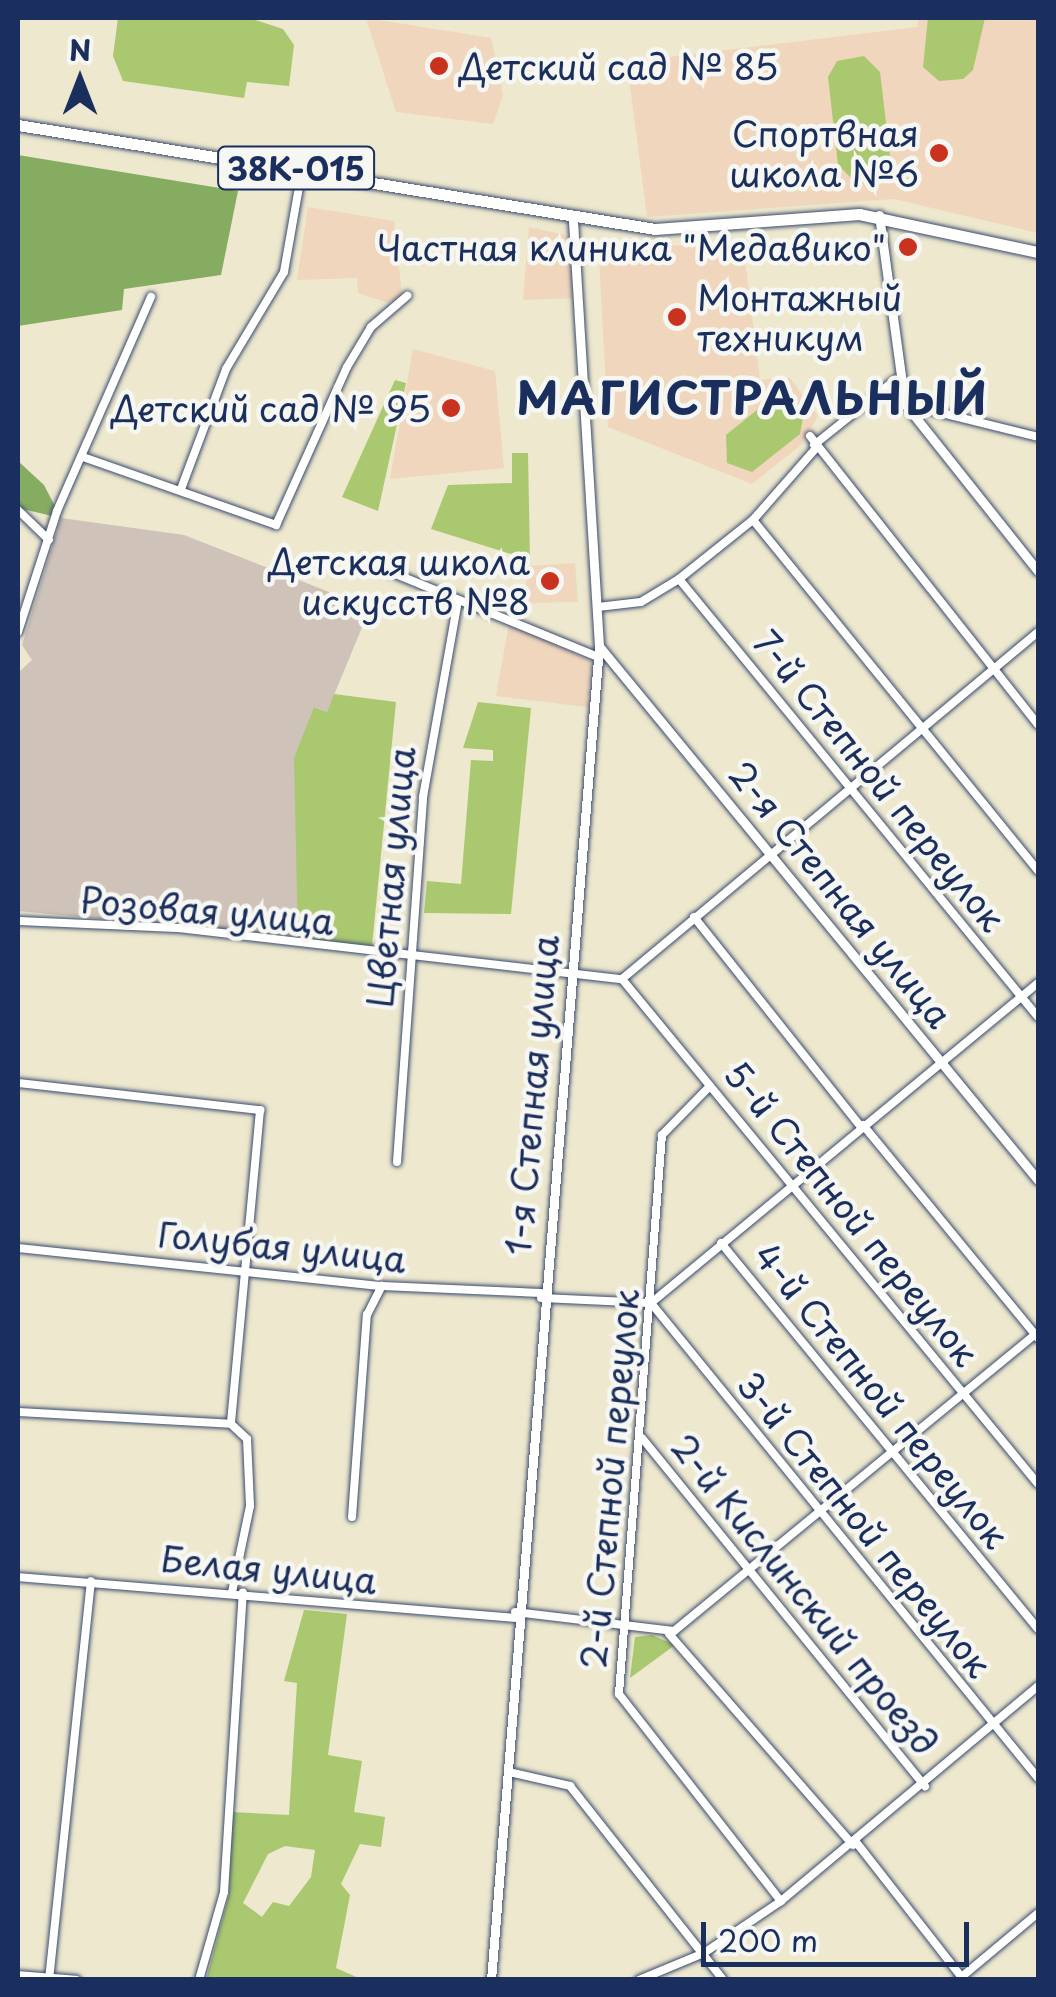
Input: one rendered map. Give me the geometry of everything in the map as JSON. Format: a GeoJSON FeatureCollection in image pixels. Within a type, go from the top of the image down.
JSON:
{"type":"FeatureCollection","features":[{"type":"Feature","properties":{"kind":"main road","name":"38К-015"},"geometry":{"type":"LineString","coordinates":[[18,125],[655,230],[879,215],[1038,252]]}},
{"type":"Feature","properties":{"kind":"street"},"geometry":{"type":"LineString","coordinates":[[181,489],[226,369],[284,272],[302,169]]}},
{"type":"Feature","properties":{"kind":"street"},"geometry":{"type":"LineString","coordinates":[[879,215],[895,380],[905,404],[1038,570]]}},
{"type":"Feature","properties":{"kind":"street","name":"1-я Степная улица"},"geometry":{"type":"LineString","coordinates":[[490,1980],[509,1772],[515,1615],[598,651],[573,216]]}},
{"type":"Feature","properties":{"kind":"street"},"geometry":{"type":"LineString","coordinates":[[83,457],[276,526],[347,367],[371,327],[407,296]]}},
{"type":"Feature","properties":{"kind":"street"},"geometry":{"type":"LineString","coordinates":[[18,632],[49,540],[151,297]]}},
{"type":"Feature","properties":{"kind":"street"},"geometry":{"type":"LineString","coordinates":[[598,608],[642,602],[679,579],[754,520],[814,443],[895,380]]}},
{"type":"Feature","properties":{"kind":"street"},"geometry":{"type":"LineString","coordinates":[[905,404],[1038,437]]}},
{"type":"Feature","properties":{"kind":"street"},"geometry":{"type":"LineString","coordinates":[[814,443],[1038,725]]}},
{"type":"Feature","properties":{"kind":"street"},"geometry":{"type":"LineString","coordinates":[[18,510],[49,540]]}},
{"type":"Feature","properties":{"kind":"street"},"geometry":{"type":"LineString","coordinates":[[754,520],[1038,871]]}},
{"type":"Feature","properties":{"kind":"street"},"geometry":{"type":"LineString","coordinates":[[364,561],[598,651]]}},
{"type":"Feature","properties":{"kind":"street","name":"7-й Степной переулок"},"geometry":{"type":"LineString","coordinates":[[679,579],[1038,1017]]}},
{"type":"Feature","properties":{"kind":"street","name":"Цветная улица"},"geometry":{"type":"LineString","coordinates":[[397,1162],[410,960],[437,676],[458,600]]}},
{"type":"Feature","properties":{"kind":"street"},"geometry":{"type":"LineString","coordinates":[[622,978],[1038,632]]}},
{"type":"Feature","properties":{"kind":"street","name":"2-я Степная улица"},"geometry":{"type":"LineString","coordinates":[[598,651],[771,852],[1038,1180]]}},
{"type":"Feature","properties":{"kind":"street"},"geometry":{"type":"LineString","coordinates":[[694,916],[862,1126],[1037,1335],[669,1634],[854,1843],[961,1978],[1038,1912]]}},
{"type":"Feature","properties":{"kind":"street","name":"Розовая улица"},"geometry":{"type":"LineString","coordinates":[[18,921],[178,928],[410,960],[622,978]]}},
{"type":"Feature","properties":{"kind":"street","name":"5-й Степной переулок"},"geometry":{"type":"LineString","coordinates":[[622,978],[1038,1484]]}},
{"type":"Feature","properties":{"kind":"street"},"geometry":{"type":"LineString","coordinates":[[651,1303],[1038,983]]}},
{"type":"Feature","properties":{"kind":"street"},"geometry":{"type":"LineString","coordinates":[[18,1083],[260,1110],[249,1270],[231,1424]]}},
{"type":"Feature","properties":{"kind":"street","name":"2-й Степной переулок"},"geometry":{"type":"LineString","coordinates":[[710,1086],[663,1127],[620,1705],[782,1902]]}},
{"type":"Feature","properties":{"kind":"street","name":"4-й Степной переулок"},"geometry":{"type":"LineString","coordinates":[[721,1242],[1038,1629]]}},
{"type":"Feature","properties":{"kind":"street","name":"Голубая улица"},"geometry":{"type":"LineString","coordinates":[[18,1248],[382,1286],[651,1303]]}},
{"type":"Feature","properties":{"kind":"street"},"geometry":{"type":"LineString","coordinates":[[352,1517],[367,1316],[382,1286]]}},
{"type":"Feature","properties":{"kind":"street","name":"3-й Степной переулок"},"geometry":{"type":"LineString","coordinates":[[651,1303],[1038,1778]]}},
{"type":"Feature","properties":{"kind":"street"},"geometry":{"type":"LineString","coordinates":[[18,1412],[231,1424],[246,1439],[250,1472],[232,1592]]}},
{"type":"Feature","properties":{"kind":"street","name":"2-й Кислинский проезд"},"geometry":{"type":"LineString","coordinates":[[642,1438],[925,1786]]}},
{"type":"Feature","properties":{"kind":"street","name":"Белая улица"},"geometry":{"type":"LineString","coordinates":[[18,1577],[626,1621],[669,1634]]}},
{"type":"Feature","properties":{"kind":"street"},"geometry":{"type":"LineString","coordinates":[[49,1979],[90,1581]]}},
{"type":"Feature","properties":{"kind":"street"},"geometry":{"type":"LineString","coordinates":[[199,1980],[224,1892],[243,1593]]}},
{"type":"Feature","properties":{"kind":"street"},"geometry":{"type":"LineString","coordinates":[[639,1980],[704,1954],[782,1902],[925,1786],[1038,1686]]}},
{"type":"Feature","properties":{"kind":"street"},"geometry":{"type":"LineString","coordinates":[[509,1772],[570,1786],[723,1980]]}},
{"type":"Feature","properties":{"kind":"street"},"geometry":{"type":"LineString","coordinates":[[18,1975],[76,1980]]}},
{"type":"Feature","properties":{"kind":"shaded area","name":"Детский сад № 85"},"geometry":{"type":"Polygon","coordinates":[[[366,18],[491,38],[503,95],[493,124],[396,112],[366,18]]]}},
{"type":"Feature","properties":{"kind":"shaded area"},"geometry":{"type":"Polygon","coordinates":[[[919,18],[1038,18],[1038,233],[894,199],[647,217],[627,62],[917,27],[919,18]]]}},
{"type":"Feature","properties":{"kind":"shaded area"},"geometry":{"type":"Polygon","coordinates":[[[308,207],[394,221],[402,295],[388,303],[358,293],[357,278],[297,280],[308,207]]]}},
{"type":"Feature","properties":{"kind":"shaded area"},"geometry":{"type":"Polygon","coordinates":[[[529,227],[570,236],[575,298],[523,300],[529,227]]]}},
{"type":"Feature","properties":{"kind":"shaded area","name":"Монтажный техникум"},"geometry":{"type":"Polygon","coordinates":[[[743,244],[760,380],[790,378],[818,416],[801,445],[752,484],[608,427],[599,256],[599,247],[743,244]]]}},
{"type":"Feature","properties":{"kind":"shaded area","name":"Детский сад № 95"},"geometry":{"type":"Polygon","coordinates":[[[413,349],[495,371],[504,468],[390,479],[413,349]]]}},
{"type":"Feature","properties":{"kind":"shaded area"},"geometry":{"type":"Polygon","coordinates":[[[61,518],[184,535],[370,608],[327,712],[315,707],[298,938],[18,911],[18,673],[32,660],[22,645],[61,518]]]}},
{"type":"Feature","properties":{"kind":"shaded area","name":"Детская школа искусств №8"},"geometry":{"type":"Polygon","coordinates":[[[575,563],[578,602],[524,603],[528,566],[575,563]]]}},
{"type":"Feature","properties":{"kind":"shaded area"},"geometry":{"type":"Polygon","coordinates":[[[509,624],[591,661],[587,707],[496,696],[509,624]]]}},
{"type":"Feature","properties":{"kind":"green space"},"geometry":{"type":"Polygon","coordinates":[[[118,18],[249,18],[283,29],[294,45],[289,86],[247,82],[244,98],[123,81],[113,56],[118,18]]]}},
{"type":"Feature","properties":{"kind":"green space"},"geometry":{"type":"Polygon","coordinates":[[[928,18],[985,18],[973,70],[963,79],[939,81],[923,67],[928,18]]]}},
{"type":"Feature","properties":{"kind":"green space"},"geometry":{"type":"Polygon","coordinates":[[[864,56],[880,72],[891,165],[886,179],[857,184],[838,165],[828,77],[837,61],[864,56]]]}},
{"type":"Feature","properties":{"kind":"green space"},"geometry":{"type":"Polygon","coordinates":[[[18,155],[238,191],[221,275],[124,289],[122,310],[18,326],[18,155]]]}},
{"type":"Feature","properties":{"kind":"green space"},"geometry":{"type":"Polygon","coordinates":[[[395,380],[406,383],[378,511],[342,497],[395,380]]]}},
{"type":"Feature","properties":{"kind":"green space"},"geometry":{"type":"Polygon","coordinates":[[[789,395],[804,413],[800,434],[752,472],[727,463],[726,435],[773,397],[789,395]]]}},
{"type":"Feature","properties":{"kind":"green space"},"geometry":{"type":"Polygon","coordinates":[[[512,453],[528,453],[530,560],[431,529],[448,485],[512,483],[512,453]]]}},
{"type":"Feature","properties":{"kind":"green space"},"geometry":{"type":"Polygon","coordinates":[[[18,461],[44,485],[61,518],[18,508],[18,461]]]}},
{"type":"Feature","properties":{"kind":"green space"},"geometry":{"type":"Polygon","coordinates":[[[334,694],[396,702],[372,946],[298,938],[294,758],[314,707],[327,712],[334,694]]]}},
{"type":"Feature","properties":{"kind":"green space"},"geometry":{"type":"Polygon","coordinates":[[[478,702],[531,708],[511,914],[424,913],[427,881],[461,884],[471,760],[493,761],[493,750],[463,748],[478,702]]]}},
{"type":"Feature","properties":{"kind":"green space"},"geometry":{"type":"Polygon","coordinates":[[[304,1610],[347,1614],[328,1755],[362,1761],[354,1812],[385,1817],[381,1847],[360,1844],[341,1884],[350,1895],[336,1968],[361,1979],[206,1980],[229,1895],[232,1812],[289,1815],[297,1683],[284,1681],[304,1610]],[[285,1846],[268,1854],[243,1903],[262,1917],[273,1902],[289,1906],[311,1877],[315,1850],[285,1846]]]}},
{"type":"Feature","properties":{"kind":"green space"},"geometry":{"type":"Polygon","coordinates":[[[652,1635],[675,1645],[630,1678],[635,1637],[652,1635]]]}},
{"type":"Feature","properties":{"kind":"place","name":"Детский сад № 85"},"geometry":{"type":"Point","coordinates":[439,66]}},
{"type":"Feature","properties":{"kind":"place","name":"Спортвная школа №6"},"geometry":{"type":"Point","coordinates":[939,153]}},
{"type":"Feature","properties":{"kind":"place","name":"Частная клиника \"Медавико\""},"geometry":{"type":"Point","coordinates":[908,247]}},
{"type":"Feature","properties":{"kind":"place","name":"Монтажный техникум"},"geometry":{"type":"Point","coordinates":[677,317]}},
{"type":"Feature","properties":{"kind":"place","name":"Детский сад № 95"},"geometry":{"type":"Point","coordinates":[451,408]}},
{"type":"Feature","properties":{"kind":"place","name":"Детская школа искусств №8"},"geometry":{"type":"Point","coordinates":[550,581]}},
{"type":"Feature","properties":{"kind":"district","name":"МАГИСТРАЛЬНЫЙ"},"geometry":{"type":"Point","coordinates":[753,397]}}]}
